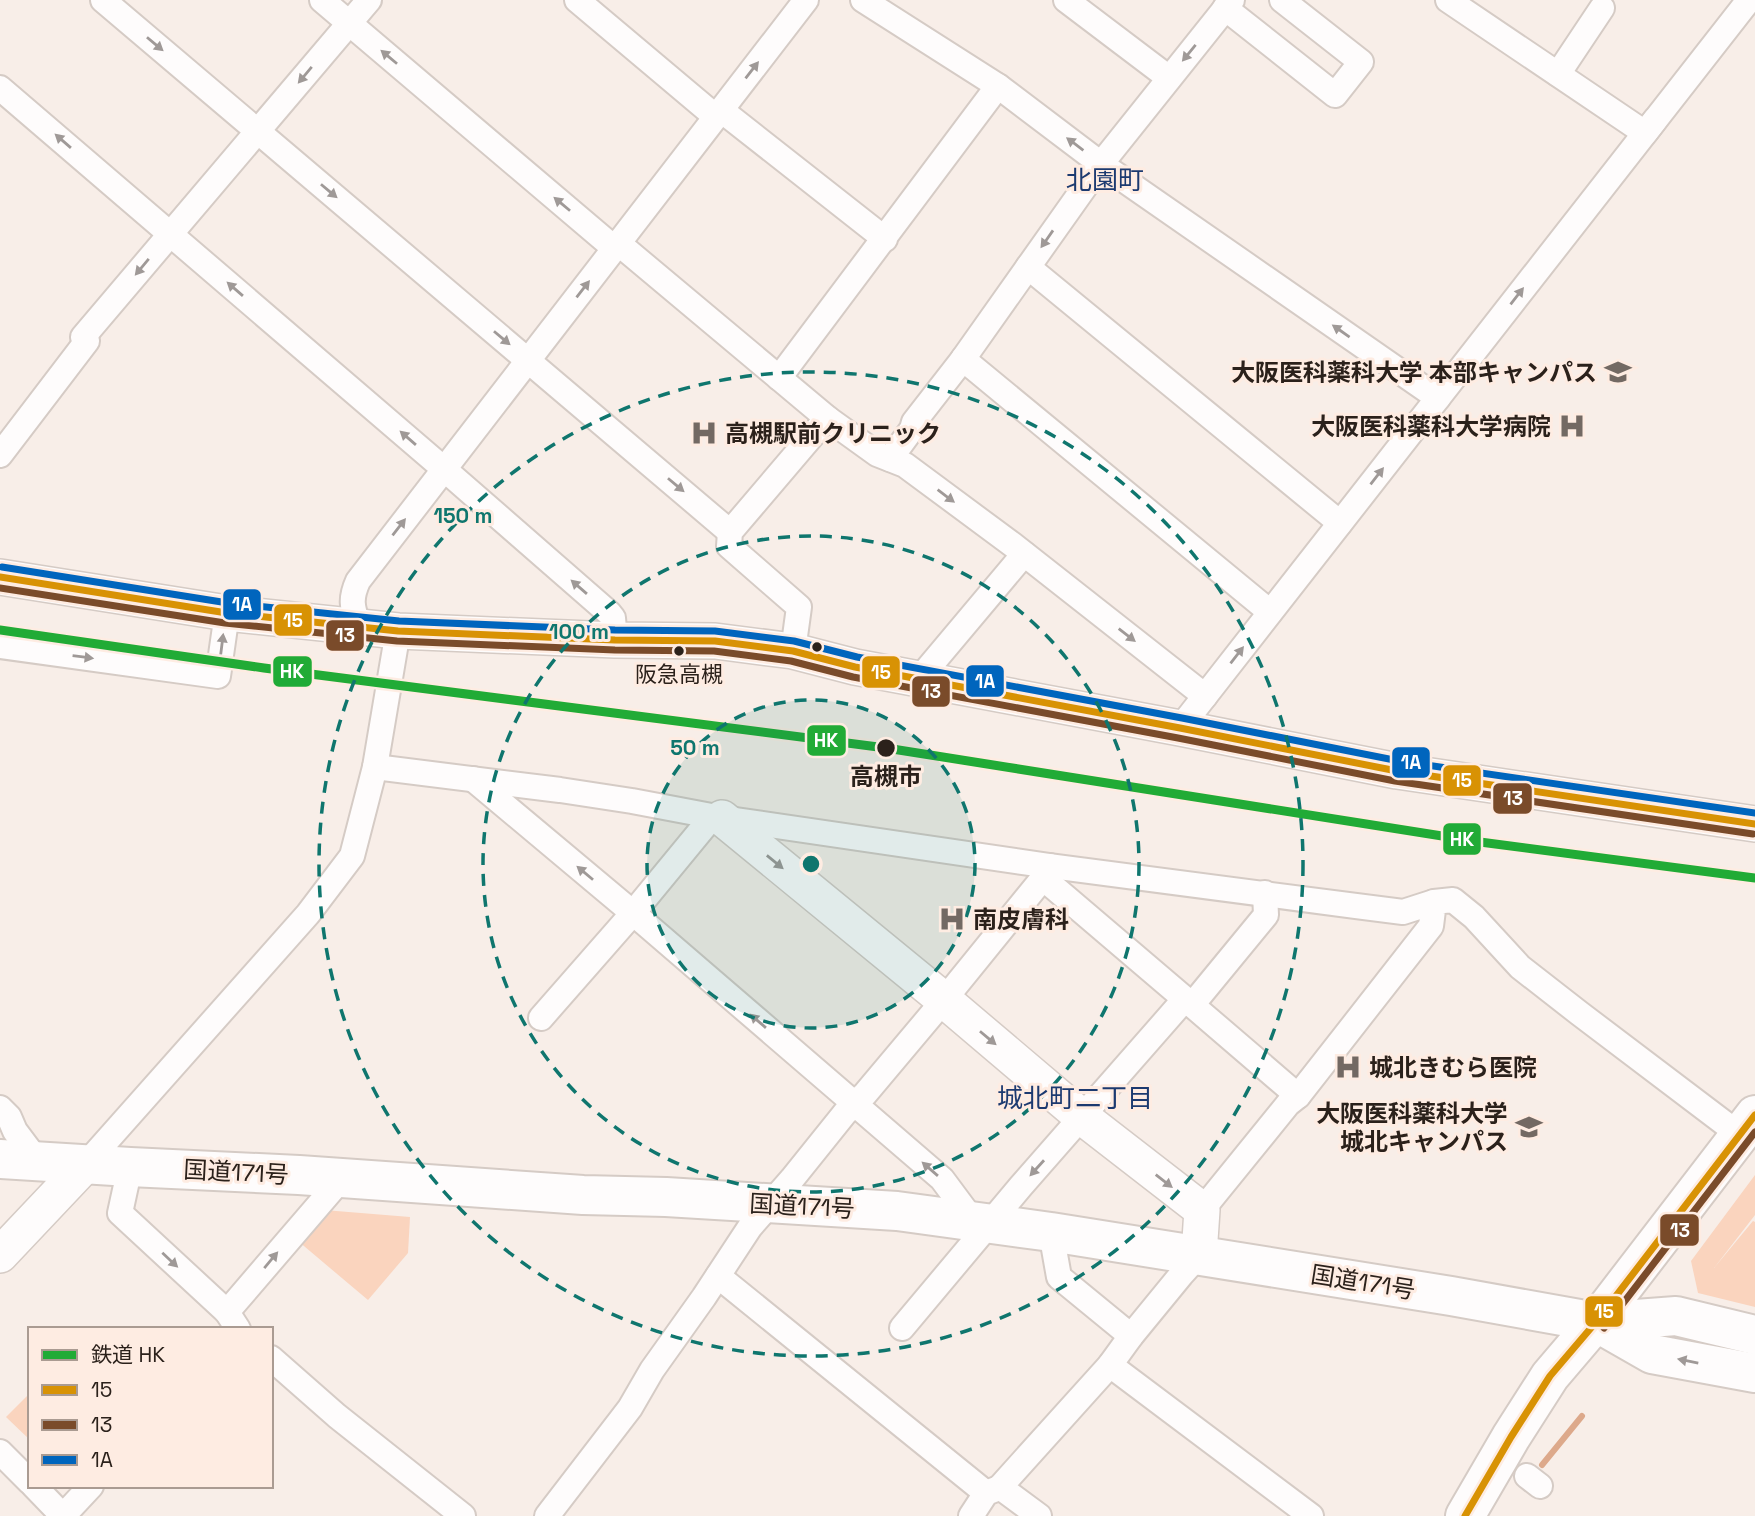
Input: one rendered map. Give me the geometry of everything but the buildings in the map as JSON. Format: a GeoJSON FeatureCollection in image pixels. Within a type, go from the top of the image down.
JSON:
{"type":"FeatureCollection","features":[{"type":"Feature","properties":{"kind":"main road"},"geometry":{"type":"LineString","coordinates":[[1465,1516],[1550,1376],[1596,1322],[1748,1125]]}},
{"type":"Feature","properties":{"kind":"main road","name":"国道171号"},"geometry":{"type":"LineString","coordinates":[[0,1159],[342,1178],[583,1195],[666,1197],[897,1211],[1199,1255],[1596,1322],[1676,1316],[1755,1335]]}},
{"type":"Feature","properties":{"kind":"main road","name":"国道171号"},"geometry":{"type":"LineString","coordinates":[[1596,1322],[1652,1354],[1755,1373]]}},
{"type":"Feature","properties":{"kind":"street"},"geometry":{"type":"LineString","coordinates":[[103,0],[730,532]]}},
{"type":"Feature","properties":{"kind":"street"},"geometry":{"type":"LineString","coordinates":[[322,0],[827,418],[877,454],[905,465],[1205,696]]}},
{"type":"Feature","properties":{"kind":"street"},"geometry":{"type":"LineString","coordinates":[[0,455],[85,339],[170,234],[369,0]]}},
{"type":"Feature","properties":{"kind":"street"},"geometry":{"type":"LineString","coordinates":[[577,0],[718,113],[885,239]]}},
{"type":"Feature","properties":{"kind":"street"},"geometry":{"type":"LineString","coordinates":[[359,628],[352,604],[358,581],[806,0]]}},
{"type":"Feature","properties":{"kind":"street"},"geometry":{"type":"LineString","coordinates":[[863,0],[998,86],[1101,164],[1438,398]]}},
{"type":"Feature","properties":{"kind":"street"},"geometry":{"type":"LineString","coordinates":[[1066,0],[1169,78]]}},
{"type":"Feature","properties":{"kind":"street"},"geometry":{"type":"LineString","coordinates":[[890,458],[1101,164],[1228,4],[1335,95],[1361,62],[1282,0]]}},
{"type":"Feature","properties":{"kind":"street"},"geometry":{"type":"LineString","coordinates":[[1448,0],[1645,133]]}},
{"type":"Feature","properties":{"kind":"street"},"geometry":{"type":"LineString","coordinates":[[1180,728],[1749,0]]}},
{"type":"Feature","properties":{"kind":"street"},"geometry":{"type":"LineString","coordinates":[[1558,74],[1602,8]]}},
{"type":"Feature","properties":{"kind":"street"},"geometry":{"type":"LineString","coordinates":[[779,378],[998,86]]}},
{"type":"Feature","properties":{"kind":"street"},"geometry":{"type":"LineString","coordinates":[[0,88],[609,613],[613,618],[615,640]]}},
{"type":"Feature","properties":{"kind":"street"},"geometry":{"type":"LineString","coordinates":[[1028,267],[1340,523]]}},
{"type":"Feature","properties":{"kind":"street"},"geometry":{"type":"LineString","coordinates":[[963,359],[1270,612]]}},
{"type":"Feature","properties":{"kind":"street"},"geometry":{"type":"LineString","coordinates":[[793,651],[799,607],[730,546],[730,532],[827,418]]}},
{"type":"Feature","properties":{"kind":"street"},"geometry":{"type":"LineString","coordinates":[[919,679],[1024,554]]}},
{"type":"Feature","properties":{"kind":"street"},"geometry":{"type":"LineString","coordinates":[[0,577],[226,613],[359,628],[615,640],[715,641],[793,651],[855,667],[1397,771],[1755,824]]}},
{"type":"Feature","properties":{"kind":"street"},"geometry":{"type":"LineString","coordinates":[[0,646],[218,676],[226,613]]}},
{"type":"Feature","properties":{"kind":"street"},"geometry":{"type":"LineString","coordinates":[[0,1255],[86,1164],[308,914],[352,856],[375,767],[398,631]]}},
{"type":"Feature","properties":{"kind":"street"},"geometry":{"type":"LineString","coordinates":[[375,767],[620,799],[717,818],[1046,872],[1265,893],[1402,912],[1433,902],[1453,900],[1474,917],[1520,967],[1579,1013],[1748,1125]]}},
{"type":"Feature","properties":{"kind":"street"},"geometry":{"type":"LineString","coordinates":[[473,779],[942,1179],[981,1222]]}},
{"type":"Feature","properties":{"kind":"street"},"geometry":{"type":"LineString","coordinates":[[541,1018],[717,818]]}},
{"type":"Feature","properties":{"kind":"street"},"geometry":{"type":"LineString","coordinates":[[717,818],[944,1000],[1082,1117],[1202,1210]]}},
{"type":"Feature","properties":{"kind":"street"},"geometry":{"type":"LineString","coordinates":[[547,1516],[630,1408],[652,1370],[750,1227],[944,1000],[1046,872]]}},
{"type":"Feature","properties":{"kind":"street"},"geometry":{"type":"LineString","coordinates":[[1046,872],[1188,1002],[1298,1096]]}},
{"type":"Feature","properties":{"kind":"street"},"geometry":{"type":"LineString","coordinates":[[902,1328],[981,1222],[1082,1117],[1266,915],[1265,893]]}},
{"type":"Feature","properties":{"kind":"street"},"geometry":{"type":"LineString","coordinates":[[971,1516],[1110,1365],[1199,1255],[1202,1210],[1288,1104],[1298,1096],[1431,926],[1433,902]]}},
{"type":"Feature","properties":{"kind":"street"},"geometry":{"type":"LineString","coordinates":[[0,1108],[9,1117],[15,1131],[39,1163]]}},
{"type":"Feature","properties":{"kind":"street"},"geometry":{"type":"LineString","coordinates":[[130,1167],[120,1213],[232,1321],[342,1178]]}},
{"type":"Feature","properties":{"kind":"street"},"geometry":{"type":"LineString","coordinates":[[1051,1232],[1059,1277],[1131,1336]]}},
{"type":"Feature","properties":{"kind":"street"},"geometry":{"type":"LineString","coordinates":[[718,1276],[993,1490],[1039,1516]]}},
{"type":"Feature","properties":{"kind":"street"},"geometry":{"type":"LineString","coordinates":[[273,1360],[337,1416],[463,1516]]}},
{"type":"Feature","properties":{"kind":"street"},"geometry":{"type":"LineString","coordinates":[[1110,1365],[1311,1516]]}},
{"type":"Feature","properties":{"kind":"street"},"geometry":{"type":"LineString","coordinates":[[0,1452],[28,1480]]}},
{"type":"Feature","properties":{"kind":"street"},"geometry":{"type":"LineString","coordinates":[[36,1488],[63,1516],[89,1488]]}},
{"type":"Feature","properties":{"kind":"shaded area"},"geometry":{"type":"Polygon","coordinates":[[[1755,1175],[1755,1215],[1714,1268],[1753,1221],[1755,1222],[1755,1307],[1698,1293],[1691,1261],[1755,1175]]]}},
{"type":"Feature","properties":{"kind":"shaded area"},"geometry":{"type":"Polygon","coordinates":[[[324,1210],[410,1217],[408,1253],[368,1300],[298,1241],[324,1210]]]}},
{"type":"Feature","properties":{"kind":"shaded area"},"geometry":{"type":"Polygon","coordinates":[[[28,1395],[28,1438],[6,1417],[28,1395]]]}},
{"type":"Feature","properties":{"kind":"waterway"},"geometry":{"type":"LineString","coordinates":[[1542,1465],[1582,1416]]}},
{"type":"Feature","properties":{"kind":"rail line","name":"HK"},"geometry":{"type":"LineString","coordinates":[[0,630],[264,668],[886,748],[1480,842],[1755,878]]}},
{"type":"Feature","properties":{"kind":"transit line","name":"1A"},"geometry":{"type":"LineString","coordinates":[[2,567],[228,603],[399,621],[615,630],[715,631],[794,641],[857,657],[1399,761],[1755,813]]}},
{"type":"Feature","properties":{"kind":"transit line","name":"15"},"geometry":{"type":"LineString","coordinates":[[0,577],[227,613],[398,631],[615,640],[715,641],[793,651],[855,667],[1397,771],[1755,824]]}},
{"type":"Feature","properties":{"kind":"transit line","name":"13"},"geometry":{"type":"LineString","coordinates":[[0,588],[225,623],[397,641],[615,650],[714,651],[791,661],[853,677],[1395,781],[1753,834]]}},
{"type":"Feature","properties":{"kind":"transit line","name":"15"},"geometry":{"type":"LineString","coordinates":[[1465,1516],[1550,1376],[1596,1322],[1755,1115]]}},
{"type":"Feature","properties":{"kind":"transit line","name":"13"},"geometry":{"type":"LineString","coordinates":[[1604,1328],[1755,1132]]}},
{"type":"Feature","properties":{"kind":"place","name":"大阪医科薬科大学 本部キャンパス"},"geometry":{"type":"Point","coordinates":[1618,372]}},
{"type":"Feature","properties":{"kind":"place","name":"大阪医科薬科大学病院"},"geometry":{"type":"Point","coordinates":[1572,426]}},
{"type":"Feature","properties":{"kind":"place","name":"高槻駅前クリニック"},"geometry":{"type":"Point","coordinates":[704,433]}},
{"type":"Feature","properties":{"kind":"place","name":"阪急高槻"},"geometry":{"type":"Point","coordinates":[679,651]}},
{"type":"Feature","properties":{"kind":"place","name":"高槻市"},"geometry":{"type":"Point","coordinates":[886,748]}},
{"type":"Feature","properties":{"kind":"place","name":"南皮膚科"},"geometry":{"type":"Point","coordinates":[952,919]}},
{"type":"Feature","properties":{"kind":"place","name":"城北きむら医院"},"geometry":{"type":"Point","coordinates":[1348,1067]}},
{"type":"Feature","properties":{"kind":"place","name":"大阪医科薬科大学 城北キャンパス"},"geometry":{"type":"Point","coordinates":[1529,1127]}},
{"type":"Feature","properties":{"kind":"district","name":"北園町"},"geometry":{"type":"Point","coordinates":[1105,180]}},
{"type":"Feature","properties":{"kind":"district","name":"城北町二丁目"},"geometry":{"type":"Point","coordinates":[1075,1098]}}]}
